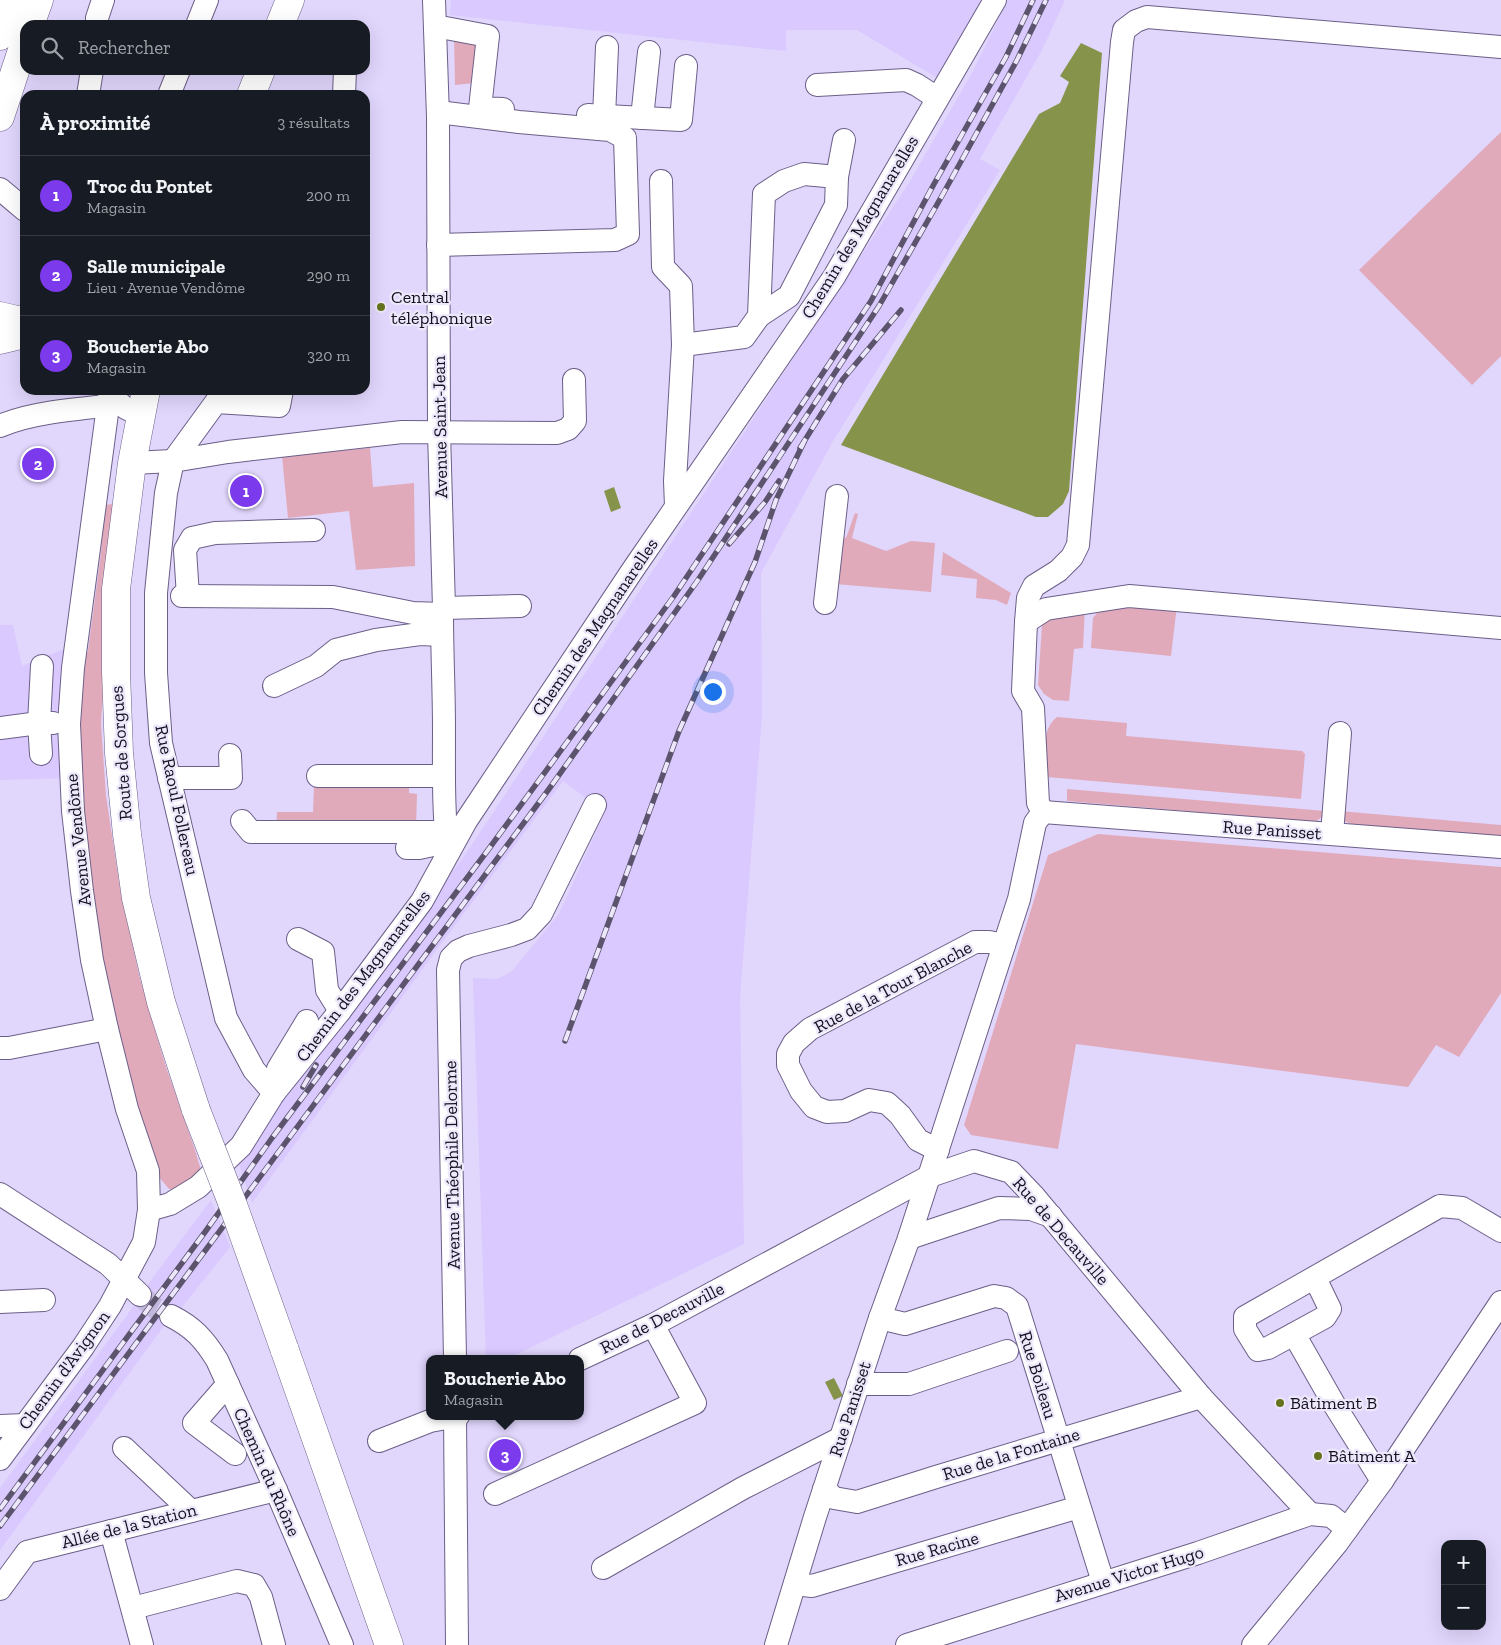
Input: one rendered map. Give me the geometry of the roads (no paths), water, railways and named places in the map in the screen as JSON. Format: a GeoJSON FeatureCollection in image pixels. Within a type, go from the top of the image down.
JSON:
{"type":"FeatureCollection","features":[{"type":"Feature","properties":{"kind":"main road"},"geometry":{"type":"LineString","coordinates":[[0,36],[12,0]]}},
{"type":"Feature","properties":{"kind":"main road"},"geometry":{"type":"LineString","coordinates":[[32,20],[38,0]]}},
{"type":"Feature","properties":{"kind":"main road"},"geometry":{"type":"LineString","coordinates":[[282,20],[290,0]]}},
{"type":"Feature","properties":{"kind":"main road"},"geometry":{"type":"LineString","coordinates":[[0,117],[20,56]]}},
{"type":"Feature","properties":{"kind":"main road"},"geometry":{"type":"LineString","coordinates":[[253,90],[259,75]]}},
{"type":"Feature","properties":{"kind":"main road"},"geometry":{"type":"LineString","coordinates":[[0,316],[20,320]]}},
{"type":"Feature","properties":{"kind":"main road"},"geometry":{"type":"LineString","coordinates":[[0,340],[20,335]]}},
{"type":"Feature","properties":{"kind":"main road","name":"Route de Sorgues"},"geometry":{"type":"LineString","coordinates":[[144,401],[132,463],[116,598],[119,753],[136,898],[162,1002],[196,1110],[233,1205],[389,1645]]}},
{"type":"Feature","properties":{"kind":"street"},"geometry":{"type":"LineString","coordinates":[[97,20],[103,0]]}},
{"type":"Feature","properties":{"kind":"street"},"geometry":{"type":"LineString","coordinates":[[199,20],[207,0]]}},
{"type":"Feature","properties":{"kind":"street","name":"Avenue Saint-Jean"},"geometry":{"type":"LineString","coordinates":[[434,0],[438,112],[439,432],[444,660],[444,776],[447,842]]}},
{"type":"Feature","properties":{"kind":"street","name":"Chemin des Magnanarelles"},"geometry":{"type":"LineString","coordinates":[[149,1210],[170,1204],[198,1188],[241,1146],[270,1088],[340,1011],[422,901],[447,842],[472,813],[676,506],[834,277],[936,98],[995,0]]}},
{"type":"Feature","properties":{"kind":"street"},"geometry":{"type":"LineString","coordinates":[[1043,812],[1038,803],[1033,708],[1023,691],[1028,598],[1034,586],[1058,570],[1072,557],[1078,545],[1124,30],[1136,20],[1147,17],[1501,47]]}},
{"type":"Feature","properties":{"kind":"street"},"geometry":{"type":"LineString","coordinates":[[435,26],[488,36],[480,108],[681,120],[686,66]]}},
{"type":"Feature","properties":{"kind":"street"},"geometry":{"type":"LineString","coordinates":[[604,116],[608,47]]}},
{"type":"Feature","properties":{"kind":"street"},"geometry":{"type":"LineString","coordinates":[[642,118],[649,52]]}},
{"type":"Feature","properties":{"kind":"street"},"geometry":{"type":"LineString","coordinates":[[89,90],[91,75]]}},
{"type":"Feature","properties":{"kind":"street"},"geometry":{"type":"LineString","coordinates":[[172,90],[177,75]]}},
{"type":"Feature","properties":{"kind":"street"},"geometry":{"type":"LineString","coordinates":[[344,90],[345,75]]}},
{"type":"Feature","properties":{"kind":"street"},"geometry":{"type":"LineString","coordinates":[[817,85],[906,80],[936,98]]}},
{"type":"Feature","properties":{"kind":"street"},"geometry":{"type":"LineString","coordinates":[[438,112],[518,122],[610,130],[625,138],[628,234],[616,240],[438,246]]}},
{"type":"Feature","properties":{"kind":"street"},"geometry":{"type":"LineString","coordinates":[[683,344],[744,337],[759,316],[790,296],[836,205],[837,177],[844,140]]}},
{"type":"Feature","properties":{"kind":"street"},"geometry":{"type":"LineString","coordinates":[[759,316],[764,194],[784,181],[804,174],[837,177]]}},
{"type":"Feature","properties":{"kind":"street"},"geometry":{"type":"LineString","coordinates":[[661,181],[663,267],[681,286],[683,344],[675,481],[676,506]]}},
{"type":"Feature","properties":{"kind":"street"},"geometry":{"type":"LineString","coordinates":[[0,354],[20,346]]}},
{"type":"Feature","properties":{"kind":"street"},"geometry":{"type":"LineString","coordinates":[[132,463],[173,461],[228,452],[393,433],[557,433],[568,429],[575,421],[574,380]]}},
{"type":"Feature","properties":{"kind":"street"},"geometry":{"type":"LineString","coordinates":[[173,461],[216,402],[279,406],[281,395]]}},
{"type":"Feature","properties":{"kind":"street"},"geometry":{"type":"LineString","coordinates":[[0,426],[11,421],[63,411],[108,396],[131,412],[144,401]]}},
{"type":"Feature","properties":{"kind":"street","name":"Avenue Vendôme"},"geometry":{"type":"LineString","coordinates":[[108,396],[73,668],[69,724],[73,811],[92,960],[127,1109],[148,1171],[149,1210],[144,1242],[124,1279]]}},
{"type":"Feature","properties":{"kind":"street","name":"Rue Raoul Follereau"},"geometry":{"type":"LineString","coordinates":[[173,461],[166,493],[156,594],[156,674],[161,743],[226,1018],[254,1070],[270,1088]]}},
{"type":"Feature","properties":{"kind":"street"},"geometry":{"type":"LineString","coordinates":[[825,603],[837,496]]}},
{"type":"Feature","properties":{"kind":"street"},"geometry":{"type":"LineString","coordinates":[[314,530],[215,533],[192,538],[185,550],[185,596],[333,596],[443,619],[520,606]]}},
{"type":"Feature","properties":{"kind":"street"},"geometry":{"type":"LineString","coordinates":[[1026,622],[1046,609],[1129,596],[1501,628]]}},
{"type":"Feature","properties":{"kind":"street"},"geometry":{"type":"LineString","coordinates":[[274,686],[316,666],[336,650],[376,640],[420,634],[443,619]]}},
{"type":"Feature","properties":{"kind":"street"},"geometry":{"type":"LineString","coordinates":[[41,754],[39,723],[42,666]]}},
{"type":"Feature","properties":{"kind":"street"},"geometry":{"type":"LineString","coordinates":[[0,728],[39,723],[69,724]]}},
{"type":"Feature","properties":{"kind":"street"},"geometry":{"type":"LineString","coordinates":[[1332,834],[1340,733]]}},
{"type":"Feature","properties":{"kind":"street"},"geometry":{"type":"LineString","coordinates":[[169,778],[231,778],[230,755]]}},
{"type":"Feature","properties":{"kind":"street"},"geometry":{"type":"LineString","coordinates":[[318,776],[444,776]]}},
{"type":"Feature","properties":{"kind":"street","name":"Avenue Théophile Delorme"},"geometry":{"type":"LineString","coordinates":[[455,1355],[448,970],[451,958],[458,951],[469,946],[527,929],[541,914],[595,805]]}},
{"type":"Feature","properties":{"kind":"street","name":"Rue Panisset"},"geometry":{"type":"LineString","coordinates":[[776,1645],[858,1384],[930,1176],[1019,900],[1035,823],[1043,812],[1501,847]]}},
{"type":"Feature","properties":{"kind":"street"},"geometry":{"type":"LineString","coordinates":[[242,821],[251,832],[447,842]]}},
{"type":"Feature","properties":{"kind":"street"},"geometry":{"type":"LineString","coordinates":[[407,848],[419,848],[447,842]]}},
{"type":"Feature","properties":{"kind":"street"},"geometry":{"type":"LineString","coordinates":[[298,939],[322,952],[326,990],[340,1011]]}},
{"type":"Feature","properties":{"kind":"street","name":"Rue de la Tour Blanche"},"geometry":{"type":"LineString","coordinates":[[938,1150],[918,1140],[900,1115],[887,1103],[869,1100],[845,1111],[827,1112],[814,1107],[801,1091],[788,1066],[788,1054],[794,1043],[810,1029],[976,942],[1004,945]]}},
{"type":"Feature","properties":{"kind":"street"},"geometry":{"type":"LineString","coordinates":[[270,1088],[277,1070],[307,1021]]}},
{"type":"Feature","properties":{"kind":"street"},"geometry":{"type":"LineString","coordinates":[[0,1048],[10,1048],[107,1030]]}},
{"type":"Feature","properties":{"kind":"street","name":"Rue de Decauville"},"geometry":{"type":"LineString","coordinates":[[584,1357],[653,1325],[930,1176],[974,1161],[1012,1172],[1034,1195],[1201,1397],[1310,1514]]}},
{"type":"Feature","properties":{"kind":"street"},"geometry":{"type":"LineString","coordinates":[[0,1194],[108,1264],[140,1295]]}},
{"type":"Feature","properties":{"kind":"street"},"geometry":{"type":"LineString","coordinates":[[1315,1278],[1330,1309],[1325,1318],[1268,1348],[1258,1350],[1245,1329],[1245,1318],[1440,1206],[1462,1208],[1501,1231]]}},
{"type":"Feature","properties":{"kind":"street"},"geometry":{"type":"LineString","coordinates":[[909,1238],[999,1208],[1031,1209],[1051,1216]]}},
{"type":"Feature","properties":{"kind":"street","name":"Chemin d'Avignon"},"geometry":{"type":"LineString","coordinates":[[0,1459],[83,1346],[110,1306],[124,1279]]}},
{"type":"Feature","properties":{"kind":"street","name":"Rue Boileau"},"geometry":{"type":"LineString","coordinates":[[880,1318],[905,1324],[994,1296],[1006,1298],[1017,1306],[1103,1582]]}},
{"type":"Feature","properties":{"kind":"street"},"geometry":{"type":"LineString","coordinates":[[0,1302],[44,1300]]}},
{"type":"Feature","properties":{"kind":"street"},"geometry":{"type":"LineString","coordinates":[[1253,1645],[1302,1587],[1382,1481],[1501,1302]]}},
{"type":"Feature","properties":{"kind":"street","name":"Chemin du Rhône"},"geometry":{"type":"LineString","coordinates":[[171,1316],[188,1324],[207,1343],[217,1360],[276,1490],[342,1645]]}},
{"type":"Feature","properties":{"kind":"street"},"geometry":{"type":"LineString","coordinates":[[495,1494],[695,1404],[653,1325]]}},
{"type":"Feature","properties":{"kind":"street"},"geometry":{"type":"LineString","coordinates":[[1294,1334],[1335,1406],[1382,1481]]}},
{"type":"Feature","properties":{"kind":"street"},"geometry":{"type":"LineString","coordinates":[[858,1384],[909,1384],[1008,1352]]}},
{"type":"Feature","properties":{"kind":"street"},"geometry":{"type":"LineString","coordinates":[[228,1384],[194,1423],[235,1454]]}},
{"type":"Feature","properties":{"kind":"street","name":"Rue de la Fontaine"},"geometry":{"type":"LineString","coordinates":[[824,1489],[834,1498],[857,1502],[1201,1397]]}},
{"type":"Feature","properties":{"kind":"street"},"geometry":{"type":"LineString","coordinates":[[379,1441],[440,1420]]}},
{"type":"Feature","properties":{"kind":"street"},"geometry":{"type":"LineString","coordinates":[[456,1420],[457,1645]]}},
{"type":"Feature","properties":{"kind":"street"},"geometry":{"type":"LineString","coordinates":[[0,1426],[25,1425]]}},
{"type":"Feature","properties":{"kind":"street"},"geometry":{"type":"LineString","coordinates":[[603,1568],[743,1488],[841,1438]]}},
{"type":"Feature","properties":{"kind":"street"},"geometry":{"type":"LineString","coordinates":[[124,1448],[191,1511]]}},
{"type":"Feature","properties":{"kind":"street","name":"Allée de la Station"},"geometry":{"type":"LineString","coordinates":[[0,1588],[27,1552],[276,1490]]}},
{"type":"Feature","properties":{"kind":"street","name":"Rue Racine"},"geometry":{"type":"LineString","coordinates":[[795,1584],[812,1586],[1079,1507]]}},
{"type":"Feature","properties":{"kind":"street","name":"Avenue Victor Hugo"},"geometry":{"type":"LineString","coordinates":[[908,1645],[958,1637],[1103,1582],[1198,1553],[1310,1514],[1331,1516],[1347,1529]]}},
{"type":"Feature","properties":{"kind":"street"},"geometry":{"type":"LineString","coordinates":[[111,1531],[142,1645]]}},
{"type":"Feature","properties":{"kind":"street"},"geometry":{"type":"LineString","coordinates":[[133,1608],[237,1581],[254,1585],[261,1597],[274,1645]]}},
{"type":"Feature","properties":{"kind":"tunnel"},"geometry":{"type":"LineString","coordinates":[[140,1295],[154,1307],[171,1316]]}},
{"type":"Feature","properties":{"kind":"railway"},"geometry":{"type":"LineString","coordinates":[[0,1509],[205,1232],[272,1138],[488,850],[674,596],[871,301],[934,184],[1006,57],[1033,0]]}},
{"type":"Feature","properties":{"kind":"railway"},"geometry":{"type":"LineString","coordinates":[[0,1526],[549,789],[698,580],[879,306],[1017,60],[1046,0]]}},
{"type":"Feature","properties":{"kind":"railway"},"geometry":{"type":"LineString","coordinates":[[800,448],[843,379],[901,310]]}},
{"type":"Feature","properties":{"kind":"railway"},"geometry":{"type":"LineString","coordinates":[[565,1041],[679,731],[755,562],[776,500],[804,442]]}},
{"type":"Feature","properties":{"kind":"railway"},"geometry":{"type":"LineString","coordinates":[[729,544],[765,502],[779,481]]}},
{"type":"Feature","properties":{"kind":"railway"},"geometry":{"type":"LineString","coordinates":[[303,1087],[316,1065]]}},
{"type":"Feature","properties":{"kind":"place","name":"Central téléphonique"},"geometry":{"type":"Point","coordinates":[381,307]}},
{"type":"Feature","properties":{"kind":"place","name":"Salle municipale"},"geometry":{"type":"Point","coordinates":[38,464]}},
{"type":"Feature","properties":{"kind":"place","name":"Troc du Pontet"},"geometry":{"type":"Point","coordinates":[246,491]}},
{"type":"Feature","properties":{"kind":"place","name":"Bâtiment B"},"geometry":{"type":"Point","coordinates":[1280,1403]}},
{"type":"Feature","properties":{"kind":"place","name":"Boucherie Abo"},"geometry":{"type":"Point","coordinates":[505,1455]}},
{"type":"Feature","properties":{"kind":"place","name":"Bâtiment A"},"geometry":{"type":"Point","coordinates":[1318,1456]}}]}
